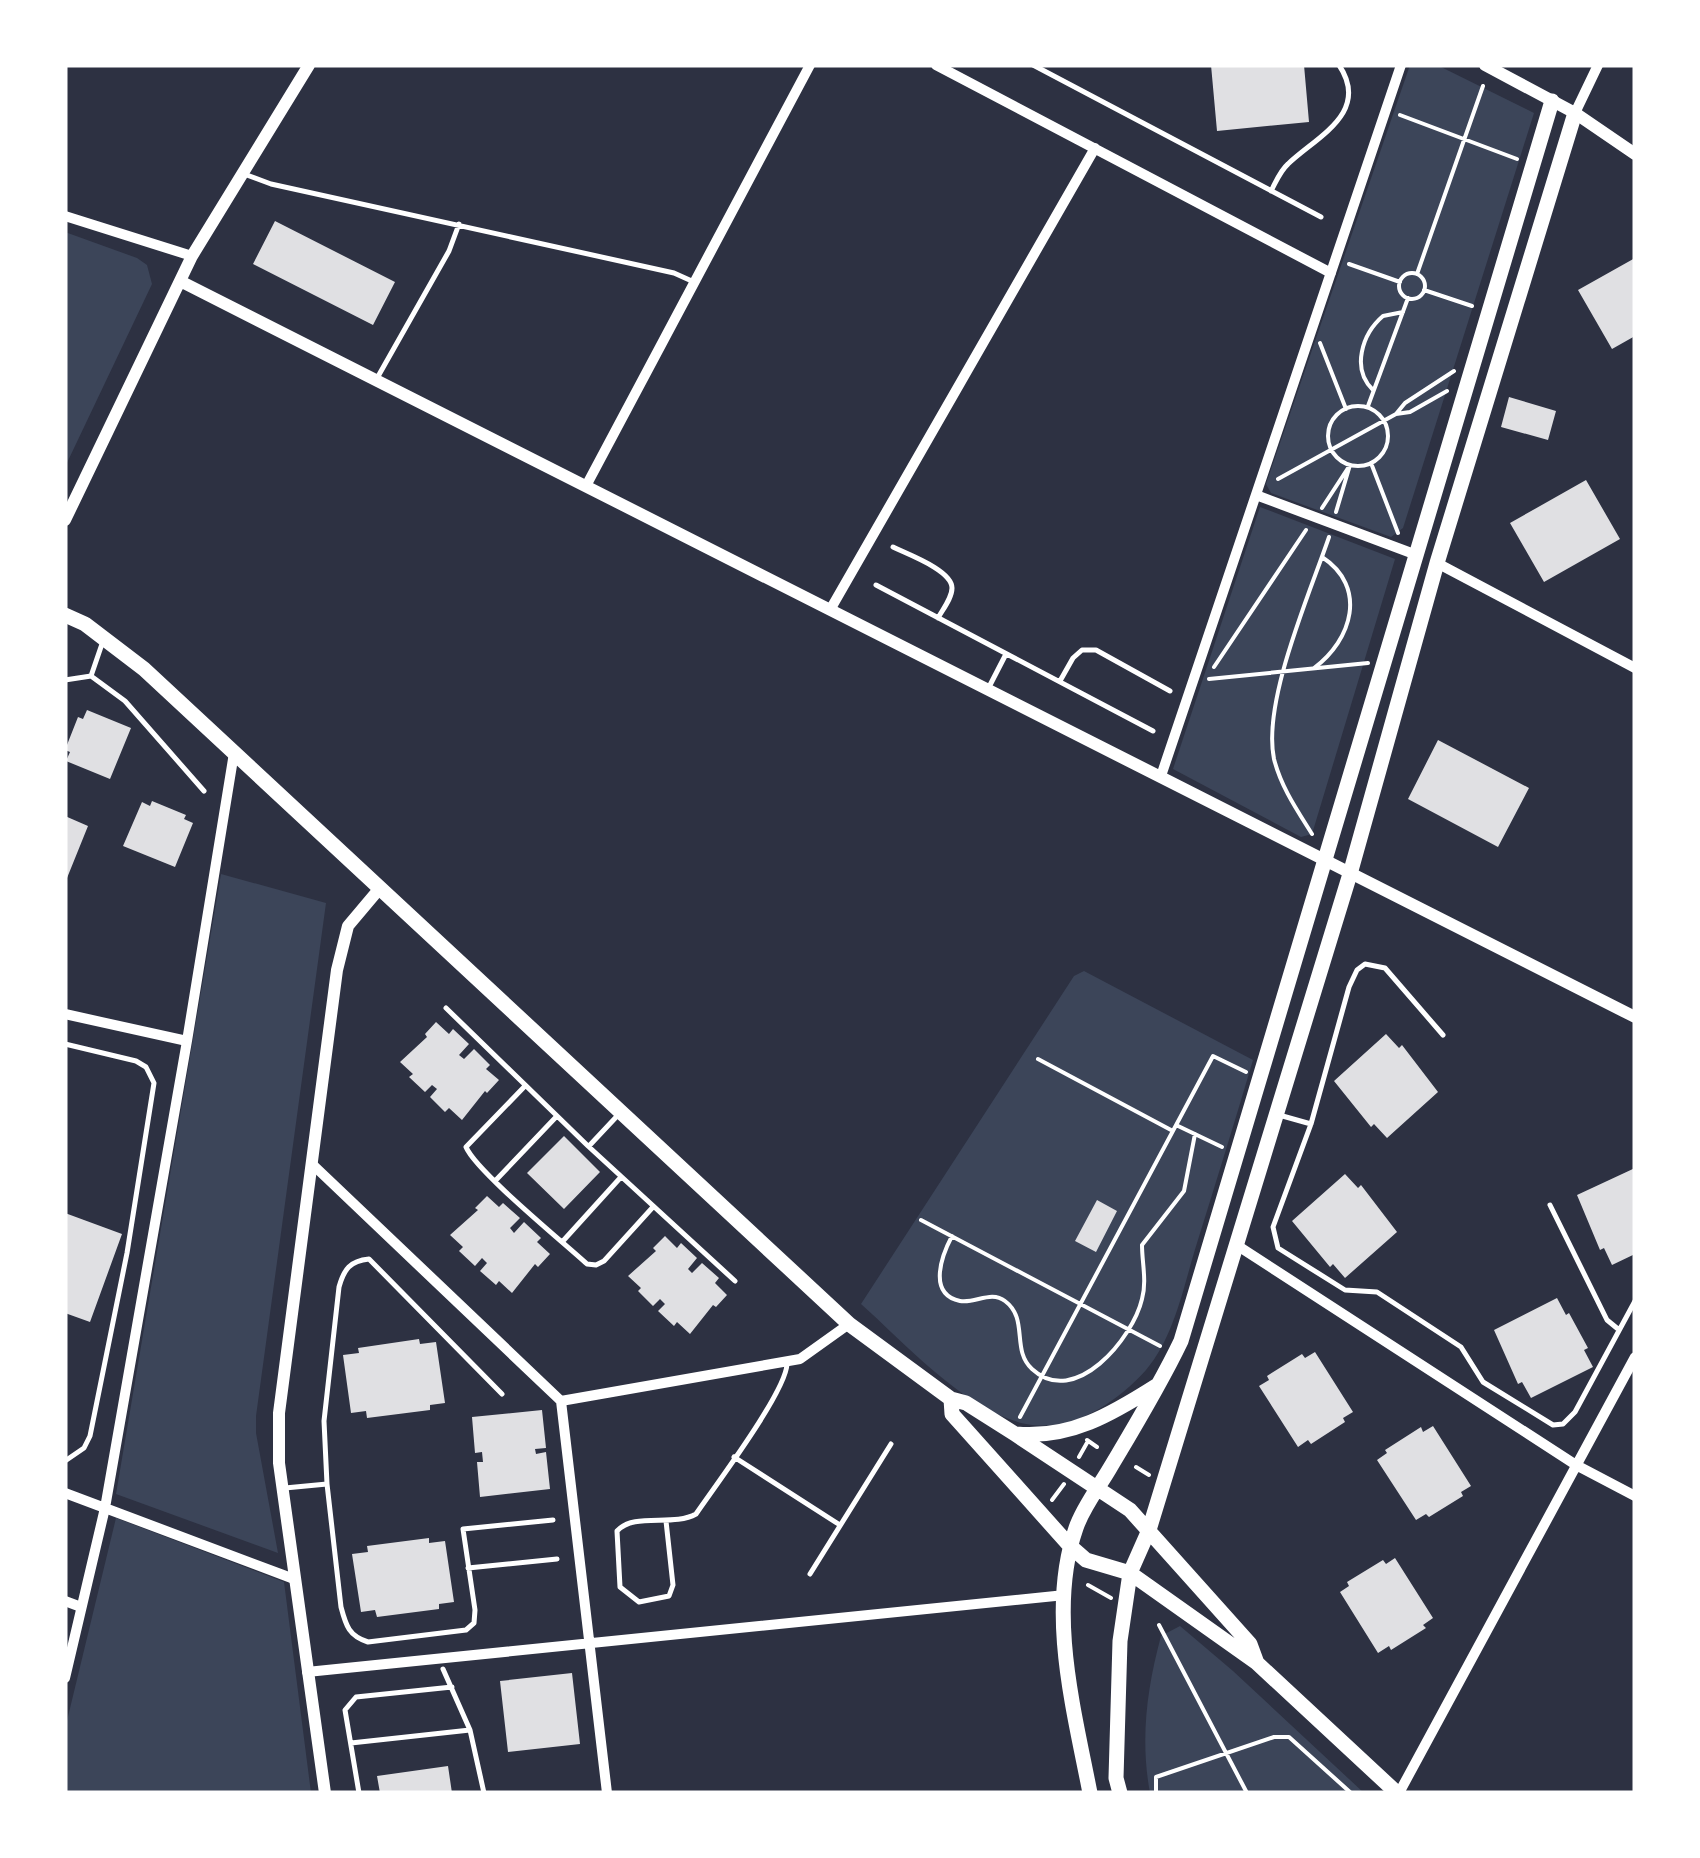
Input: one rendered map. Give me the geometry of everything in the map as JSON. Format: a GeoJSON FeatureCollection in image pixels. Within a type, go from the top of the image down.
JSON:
{"type":"FeatureCollection","features":[{"type":"Feature","properties":{"kind":"main road"},"geometry":{"type":"LineString","coordinates":[[1090,1793],[1067,1656],[1065,1596],[1070,1546],[1081,1516],[1160,1384],[1181,1341],[1552,102]]}},
{"type":"Feature","properties":{"kind":"main road"},"geometry":{"type":"LineString","coordinates":[[1120,1793],[1116,1778],[1120,1725],[1117,1682],[1130,1573],[1150,1530],[1350,874],[1437,562],[1574,113]]}},
{"type":"Feature","properties":{"kind":"main road"},"geometry":{"type":"LineString","coordinates":[[65,614],[85,624],[144,669],[850,1324],[952,1399],[1015,1429],[1130,1510],[1250,1644],[1258,1663]]}},
{"type":"Feature","properties":{"kind":"main road"},"geometry":{"type":"LineString","coordinates":[[1015,1429],[1074,1430],[1160,1384]]}},
{"type":"Feature","properties":{"kind":"main road"},"geometry":{"type":"LineString","coordinates":[[952,1399],[952,1414],[1070,1546],[1086,1560],[1130,1573],[1258,1663],[1398,1793]]}},
{"type":"Feature","properties":{"kind":"street"},"geometry":{"type":"LineString","coordinates":[[65,520],[192,256],[309,65]]}},
{"type":"Feature","properties":{"kind":"street"},"geometry":{"type":"LineString","coordinates":[[586,486],[810,65]]}},
{"type":"Feature","properties":{"kind":"street"},"geometry":{"type":"LineString","coordinates":[[936,65],[1331,273]]}},
{"type":"Feature","properties":{"kind":"street"},"geometry":{"type":"LineString","coordinates":[[1160,776],[1401,65]]}},
{"type":"Feature","properties":{"kind":"street"},"geometry":{"type":"LineString","coordinates":[[1485,65],[1574,113],[1635,154]]}},
{"type":"Feature","properties":{"kind":"street"},"geometry":{"type":"LineString","coordinates":[[1574,113],[1598,65]]}},
{"type":"Feature","properties":{"kind":"street"},"geometry":{"type":"LineString","coordinates":[[830,610],[1094,148]]}},
{"type":"Feature","properties":{"kind":"street"},"geometry":{"type":"LineString","coordinates":[[65,216],[192,256]]}},
{"type":"Feature","properties":{"kind":"street"},"geometry":{"type":"LineString","coordinates":[[180,281],[1635,1016]]}},
{"type":"Feature","properties":{"kind":"street"},"geometry":{"type":"LineString","coordinates":[[1260,490],[1414,554]]}},
{"type":"Feature","properties":{"kind":"street"},"geometry":{"type":"LineString","coordinates":[[1437,562],[1635,668]]}},
{"type":"Feature","properties":{"kind":"street"},"geometry":{"type":"LineString","coordinates":[[65,1678],[104,1508],[234,752]]}},
{"type":"Feature","properties":{"kind":"street"},"geometry":{"type":"LineString","coordinates":[[324,1793],[282,1488],[279,1413],[342,941],[357,912],[380,888]]}},
{"type":"Feature","properties":{"kind":"street"},"geometry":{"type":"LineString","coordinates":[[65,1014],[186,1042]]}},
{"type":"Feature","properties":{"kind":"street"},"geometry":{"type":"LineString","coordinates":[[311,1162],[561,1401],[608,1793]]}},
{"type":"Feature","properties":{"kind":"street"},"geometry":{"type":"LineString","coordinates":[[1236,1244],[1576,1465],[1635,1496]]}},
{"type":"Feature","properties":{"kind":"street"},"geometry":{"type":"LineString","coordinates":[[561,1401],[803,1358],[850,1324]]}},
{"type":"Feature","properties":{"kind":"street"},"geometry":{"type":"LineString","coordinates":[[1398,1793],[1635,1356]]}},
{"type":"Feature","properties":{"kind":"street"},"geometry":{"type":"LineString","coordinates":[[65,1493],[294,1580]]}},
{"type":"Feature","properties":{"kind":"street"},"geometry":{"type":"LineString","coordinates":[[306,1672],[1065,1596]]}},
{"type":"Feature","properties":{"kind":"street"},"geometry":{"type":"LineString","coordinates":[[65,1601],[81,1607]]}},
{"type":"Feature","properties":{"kind":"lane"},"geometry":{"type":"LineString","coordinates":[[1033,65],[1321,217]]}},
{"type":"Feature","properties":{"kind":"lane"},"geometry":{"type":"LineString","coordinates":[[1271,190],[1285,166],[1325,136],[1344,112],[1349,90],[1338,65]]}},
{"type":"Feature","properties":{"kind":"lane"},"geometry":{"type":"LineString","coordinates":[[241,173],[271,184],[674,273],[694,282]]}},
{"type":"Feature","properties":{"kind":"lane"},"geometry":{"type":"LineString","coordinates":[[376,380],[449,251],[459,224]]}},
{"type":"Feature","properties":{"kind":"lane"},"geometry":{"type":"LineString","coordinates":[[893,547],[942,571],[950,580],[952,589],[938,618]]}},
{"type":"Feature","properties":{"kind":"lane"},"geometry":{"type":"LineString","coordinates":[[876,585],[1154,731]]}},
{"type":"Feature","properties":{"kind":"lane"},"geometry":{"type":"LineString","coordinates":[[91,676],[104,638]]}},
{"type":"Feature","properties":{"kind":"lane"},"geometry":{"type":"LineString","coordinates":[[1060,681],[1082,650],[1096,650],[1170,691]]}},
{"type":"Feature","properties":{"kind":"lane"},"geometry":{"type":"LineString","coordinates":[[988,690],[1006,654]]}},
{"type":"Feature","properties":{"kind":"lane"},"geometry":{"type":"LineString","coordinates":[[65,680],[91,676],[125,702],[204,791]]}},
{"type":"Feature","properties":{"kind":"lane"},"geometry":{"type":"LineString","coordinates":[[1443,1035],[1385,968],[1365,964],[1357,970],[1348,987],[1310,1124],[1273,1228],[1278,1248],[1345,1290],[1377,1292],[1391,1301],[1462,1347],[1484,1382],[1553,1425],[1563,1424],[1575,1412],[1635,1301]]}},
{"type":"Feature","properties":{"kind":"lane"},"geometry":{"type":"LineString","coordinates":[[446,1008],[735,1281]]}},
{"type":"Feature","properties":{"kind":"lane"},"geometry":{"type":"LineString","coordinates":[[65,1044],[136,1062],[146,1067],[154,1083],[127,1253],[90,1436],[84,1448],[65,1461]]}},
{"type":"Feature","properties":{"kind":"lane"},"geometry":{"type":"LineString","coordinates":[[525,1086],[466,1147],[562,1242],[587,1264],[596,1265],[654,1207]]}},
{"type":"Feature","properties":{"kind":"lane"},"geometry":{"type":"LineString","coordinates":[[588,1146],[620,1112]]}},
{"type":"Feature","properties":{"kind":"lane"},"geometry":{"type":"LineString","coordinates":[[1276,1114],[1310,1124]]}},
{"type":"Feature","properties":{"kind":"lane"},"geometry":{"type":"LineString","coordinates":[[496,1180],[557,1116]]}},
{"type":"Feature","properties":{"kind":"lane"},"geometry":{"type":"LineString","coordinates":[[562,1242],[621,1176]]}},
{"type":"Feature","properties":{"kind":"lane"},"geometry":{"type":"LineString","coordinates":[[1550,1205],[1607,1320],[1619,1330]]}},
{"type":"Feature","properties":{"kind":"lane"},"geometry":{"type":"LineString","coordinates":[[502,1394],[369,1260],[350,1264],[343,1272],[324,1422],[340,1608],[346,1627],[355,1638],[368,1642],[466,1630],[474,1623],[475,1610],[463,1529],[553,1520]]}},
{"type":"Feature","properties":{"kind":"lane"},"geometry":{"type":"LineString","coordinates":[[666,1522],[673,1585],[669,1596],[639,1602],[620,1587],[617,1531],[629,1522],[685,1520],[696,1514],[775,1394],[788,1370],[787,1361]]}},
{"type":"Feature","properties":{"kind":"lane"},"geometry":{"type":"LineString","coordinates":[[810,1574],[891,1444]]}},
{"type":"Feature","properties":{"kind":"lane"},"geometry":{"type":"LineString","coordinates":[[734,1457],[840,1526]]}},
{"type":"Feature","properties":{"kind":"lane"},"geometry":{"type":"LineString","coordinates":[[282,1488],[327,1484]]}},
{"type":"Feature","properties":{"kind":"lane"},"geometry":{"type":"LineString","coordinates":[[468,1568],[558,1558]]}},
{"type":"Feature","properties":{"kind":"lane"},"geometry":{"type":"LineString","coordinates":[[443,1669],[470,1730],[484,1793]]}},
{"type":"Feature","properties":{"kind":"lane"},"geometry":{"type":"LineString","coordinates":[[359,1793],[345,1710],[356,1696],[452,1687]]}},
{"type":"Feature","properties":{"kind":"lane"},"geometry":{"type":"LineString","coordinates":[[351,1743],[470,1730]]}},
{"type":"Feature","properties":{"kind":"path"},"geometry":{"type":"LineString","coordinates":[[1417,274],[1482,86]]}},
{"type":"Feature","properties":{"kind":"path"},"geometry":{"type":"LineString","coordinates":[[1386,110],[1522,160]]}},
{"type":"Feature","properties":{"kind":"path"},"geometry":{"type":"LineString","coordinates":[[1335,260],[1400,282]]}},
{"type":"Feature","properties":{"kind":"path"},"geometry":{"type":"LineString","coordinates":[[1407,274],[1417,274],[1424,282],[1424,290],[1416,298],[1408,298],[1401,292],[1400,282],[1407,274]]}},
{"type":"Feature","properties":{"kind":"path"},"geometry":{"type":"LineString","coordinates":[[1424,290],[1474,306]]}},
{"type":"Feature","properties":{"kind":"path"},"geometry":{"type":"LineString","coordinates":[[1368,408],[1408,298]]}},
{"type":"Feature","properties":{"kind":"path"},"geometry":{"type":"LineString","coordinates":[[1374,391],[1367,385],[1361,368],[1368,332],[1383,316],[1403,312]]}},
{"type":"Feature","properties":{"kind":"path"},"geometry":{"type":"LineString","coordinates":[[1313,325],[1346,408]]}},
{"type":"Feature","properties":{"kind":"path"},"geometry":{"type":"LineString","coordinates":[[1260,490],[1396,414],[1454,371]]}},
{"type":"Feature","properties":{"kind":"path"},"geometry":{"type":"LineString","coordinates":[[1396,414],[1410,412],[1447,391]]}},
{"type":"Feature","properties":{"kind":"path"},"geometry":{"type":"LineString","coordinates":[[1346,408],[1368,408],[1384,421],[1387,444],[1371,463],[1350,465],[1332,450],[1329,428],[1346,408]]}},
{"type":"Feature","properties":{"kind":"path"},"geometry":{"type":"LineString","coordinates":[[1371,463],[1400,536]]}},
{"type":"Feature","properties":{"kind":"path"},"geometry":{"type":"LineString","coordinates":[[1320,512],[1350,465]]}},
{"type":"Feature","properties":{"kind":"path"},"geometry":{"type":"LineString","coordinates":[[1335,518],[1350,465]]}},
{"type":"Feature","properties":{"kind":"path"},"geometry":{"type":"LineString","coordinates":[[1308,526],[1206,680],[1368,663]]}},
{"type":"Feature","properties":{"kind":"path"},"geometry":{"type":"LineString","coordinates":[[1312,834],[1287,794],[1274,756],[1274,713],[1330,534]]}},
{"type":"Feature","properties":{"kind":"path"},"geometry":{"type":"LineString","coordinates":[[1314,668],[1338,647],[1350,613],[1344,578],[1335,565],[1322,557]]}},
{"type":"Feature","properties":{"kind":"path"},"geometry":{"type":"LineString","coordinates":[[1015,1429],[1213,1056],[1248,1074]]}},
{"type":"Feature","properties":{"kind":"path"},"geometry":{"type":"LineString","coordinates":[[1038,1060],[1226,1149]]}},
{"type":"Feature","properties":{"kind":"path"},"geometry":{"type":"LineString","coordinates":[[952,1236],[942,1256],[942,1286],[950,1296],[960,1301],[996,1296],[1006,1301],[1020,1328],[1024,1360],[1042,1376],[1055,1380],[1082,1375],[1098,1366],[1130,1331],[1143,1297],[1142,1245],[1184,1191],[1196,1134]]}},
{"type":"Feature","properties":{"kind":"path"},"geometry":{"type":"LineString","coordinates":[[921,1220],[1163,1348]]}},
{"type":"Feature","properties":{"kind":"path"},"geometry":{"type":"LineString","coordinates":[[973,1291],[977,1300]]}},
{"type":"Feature","properties":{"kind":"path"},"geometry":{"type":"LineString","coordinates":[[1009,1319],[1015,1314]]}},
{"type":"Feature","properties":{"kind":"path"},"geometry":{"type":"LineString","coordinates":[[1079,1457],[1086,1439],[1097,1447]]}},
{"type":"Feature","properties":{"kind":"path"},"geometry":{"type":"LineString","coordinates":[[1136,1467],[1152,1477]]}},
{"type":"Feature","properties":{"kind":"path"},"geometry":{"type":"LineString","coordinates":[[1052,1500],[1064,1484]]}},
{"type":"Feature","properties":{"kind":"path"},"geometry":{"type":"LineString","coordinates":[[1088,1585],[1115,1601]]}},
{"type":"Feature","properties":{"kind":"path"},"geometry":{"type":"LineString","coordinates":[[1159,1625],[1247,1793]]}},
{"type":"Feature","properties":{"kind":"path"},"geometry":{"type":"LineString","coordinates":[[1156,1793],[1156,1777],[1274,1737],[1289,1737],[1351,1793]]}},
{"type":"Feature","properties":{"kind":"shaded area"},"geometry":{"type":"Polygon","coordinates":[[[1410,65],[1437,65],[1534,113],[1403,528],[1391,537],[1271,493],[1266,484],[1410,65]]]}},
{"type":"Feature","properties":{"kind":"shaded area"},"geometry":{"type":"Polygon","coordinates":[[[65,232],[137,258],[147,265],[152,284],[65,467],[65,232]]]}},
{"type":"Feature","properties":{"kind":"shaded area"},"geometry":{"type":"Polygon","coordinates":[[[1260,507],[1395,559],[1312,834],[1301,837],[1173,769],[1260,507]]]}},
{"type":"Feature","properties":{"kind":"shaded area"},"geometry":{"type":"Polygon","coordinates":[[[221,874],[326,903],[256,1416],[278,1553],[116,1494],[221,874]]]}},
{"type":"Feature","properties":{"kind":"shaded area"},"geometry":{"type":"Polygon","coordinates":[[[1084,971],[1253,1060],[1178,1309],[1156,1356],[1134,1382],[1107,1404],[1076,1420],[1043,1426],[1003,1417],[959,1391],[861,1304],[1074,976],[1084,971]]]}},
{"type":"Feature","properties":{"kind":"shaded area"},"geometry":{"type":"Polygon","coordinates":[[[116,1518],[284,1582],[311,1793],[65,1793],[65,1729],[116,1518]]]}},
{"type":"Feature","properties":{"kind":"shaded area"},"geometry":{"type":"Polygon","coordinates":[[[1180,1626],[1364,1793],[1150,1793],[1145,1733],[1152,1675],[1161,1636],[1180,1626]]]}},
{"type":"Feature","properties":{"kind":"building"},"geometry":{"type":"Polygon","coordinates":[[[1211,65],[1304,65],[1309,122],[1217,131],[1211,65]]]}},
{"type":"Feature","properties":{"kind":"building"},"geometry":{"type":"Polygon","coordinates":[[[275,221],[395,282],[373,325],[253,264],[275,221]]]}},
{"type":"Feature","properties":{"kind":"building"},"geometry":{"type":"Polygon","coordinates":[[[1635,258],[1635,336],[1612,349],[1578,290],[1635,258]]]}},
{"type":"Feature","properties":{"kind":"building"},"geometry":{"type":"Polygon","coordinates":[[[1509,397],[1556,411],[1548,440],[1501,427],[1509,397]]]}},
{"type":"Feature","properties":{"kind":"building"},"geometry":{"type":"Polygon","coordinates":[[[1586,480],[1620,539],[1544,582],[1510,523],[1586,480]]]}},
{"type":"Feature","properties":{"kind":"building"},"geometry":{"type":"Polygon","coordinates":[[[87,710],[131,728],[110,779],[66,761],[70,752],[65,750],[78,717],[83,719],[87,710]]]}},
{"type":"Feature","properties":{"kind":"building"},"geometry":{"type":"Polygon","coordinates":[[[1438,740],[1529,788],[1498,847],[1408,799],[1438,740]]]}},
{"type":"Feature","properties":{"kind":"building"},"geometry":{"type":"Polygon","coordinates":[[[152,801],[186,815],[184,819],[193,823],[175,867],[123,846],[142,802],[150,806],[152,801]]]}},
{"type":"Feature","properties":{"kind":"building"},"geometry":{"type":"Polygon","coordinates":[[[65,816],[88,826],[65,883],[65,816]]]}},
{"type":"Feature","properties":{"kind":"building"},"geometry":{"type":"Polygon","coordinates":[[[436,1022],[449,1034],[453,1029],[469,1044],[459,1055],[464,1059],[474,1049],[490,1065],[486,1069],[499,1080],[462,1120],[449,1108],[445,1112],[430,1097],[437,1089],[432,1085],[425,1092],[400,1062],[427,1037],[425,1034],[436,1022]]]}},
{"type":"Feature","properties":{"kind":"building"},"geometry":{"type":"Polygon","coordinates":[[[1386,1034],[1399,1048],[1402,1045],[1438,1092],[1387,1138],[1374,1124],[1371,1127],[1334,1081],[1386,1034]]]}},
{"type":"Feature","properties":{"kind":"building"},"geometry":{"type":"Polygon","coordinates":[[[564,1136],[600,1172],[564,1209],[527,1173],[564,1136]]]}},
{"type":"Feature","properties":{"kind":"building"},"geometry":{"type":"Polygon","coordinates":[[[1635,1168],[1635,1254],[1612,1265],[1604,1248],[1600,1250],[1577,1195],[1635,1168]]]}},
{"type":"Feature","properties":{"kind":"building"},"geometry":{"type":"Polygon","coordinates":[[[1345,1174],[1358,1188],[1361,1185],[1397,1232],[1345,1278],[1333,1264],[1330,1267],[1292,1221],[1345,1174]]]}},
{"type":"Feature","properties":{"kind":"building"},"geometry":{"type":"Polygon","coordinates":[[[487,1196],[499,1207],[503,1203],[520,1218],[510,1228],[514,1233],[524,1222],[541,1238],[537,1242],[550,1254],[538,1267],[535,1264],[512,1293],[480,1271],[487,1263],[482,1258],[475,1266],[459,1251],[463,1247],[450,1235],[478,1210],[475,1208],[487,1196]]]}},
{"type":"Feature","properties":{"kind":"building"},"geometry":{"type":"Polygon","coordinates":[[[1097,1200],[1117,1211],[1096,1252],[1075,1241],[1097,1200]]]}},
{"type":"Feature","properties":{"kind":"building"},"geometry":{"type":"Polygon","coordinates":[[[65,1213],[122,1234],[90,1322],[65,1313],[65,1213]]]}},
{"type":"Feature","properties":{"kind":"building"},"geometry":{"type":"Polygon","coordinates":[[[665,1236],[677,1248],[681,1243],[697,1258],[688,1269],[692,1273],[702,1263],[719,1278],[715,1283],[727,1295],[716,1307],[713,1305],[690,1334],[677,1322],[674,1326],[658,1311],[665,1304],[660,1299],[653,1306],[628,1276],[656,1251],[653,1248],[665,1236]]]}},
{"type":"Feature","properties":{"kind":"building"},"geometry":{"type":"Polygon","coordinates":[[[1557,1298],[1588,1348],[1584,1350],[1593,1367],[1531,1398],[1522,1382],[1518,1384],[1494,1330],[1557,1298]]]}},
{"type":"Feature","properties":{"kind":"building"},"geometry":{"type":"Polygon","coordinates":[[[419,1339],[420,1344],[436,1342],[445,1403],[430,1405],[430,1410],[367,1418],[366,1411],[351,1413],[343,1355],[359,1353],[358,1348],[419,1339]]]}},
{"type":"Feature","properties":{"kind":"building"},"geometry":{"type":"Polygon","coordinates":[[[1315,1352],[1353,1412],[1343,1418],[1345,1422],[1311,1444],[1308,1440],[1298,1447],[1259,1386],[1269,1380],[1267,1376],[1302,1354],[1305,1358],[1315,1352]]]}},
{"type":"Feature","properties":{"kind":"building"},"geometry":{"type":"Polygon","coordinates":[[[542,1410],[546,1448],[535,1449],[536,1454],[546,1452],[550,1489],[480,1497],[477,1462],[483,1462],[482,1452],[475,1453],[472,1417],[542,1410]]]}},
{"type":"Feature","properties":{"kind":"building"},"geometry":{"type":"Polygon","coordinates":[[[1433,1426],[1471,1486],[1461,1492],[1463,1496],[1429,1517],[1426,1514],[1416,1520],[1377,1460],[1387,1453],[1385,1450],[1421,1427],[1423,1432],[1433,1426]]]}},
{"type":"Feature","properties":{"kind":"building"},"geometry":{"type":"Polygon","coordinates":[[[429,1538],[429,1543],[445,1541],[454,1602],[439,1604],[439,1609],[377,1617],[375,1610],[361,1612],[352,1554],[368,1552],[367,1546],[429,1538]]]}},
{"type":"Feature","properties":{"kind":"building"},"geometry":{"type":"Polygon","coordinates":[[[1395,1558],[1433,1618],[1423,1625],[1426,1628],[1391,1650],[1389,1646],[1378,1653],[1340,1592],[1349,1586],[1347,1582],[1383,1560],[1386,1564],[1395,1558]]]}},
{"type":"Feature","properties":{"kind":"building"},"geometry":{"type":"Polygon","coordinates":[[[572,1673],[580,1744],[508,1752],[500,1681],[572,1673]]]}},
{"type":"Feature","properties":{"kind":"building"},"geometry":{"type":"Polygon","coordinates":[[[448,1766],[452,1793],[380,1793],[377,1776],[448,1766]]]}}]}
